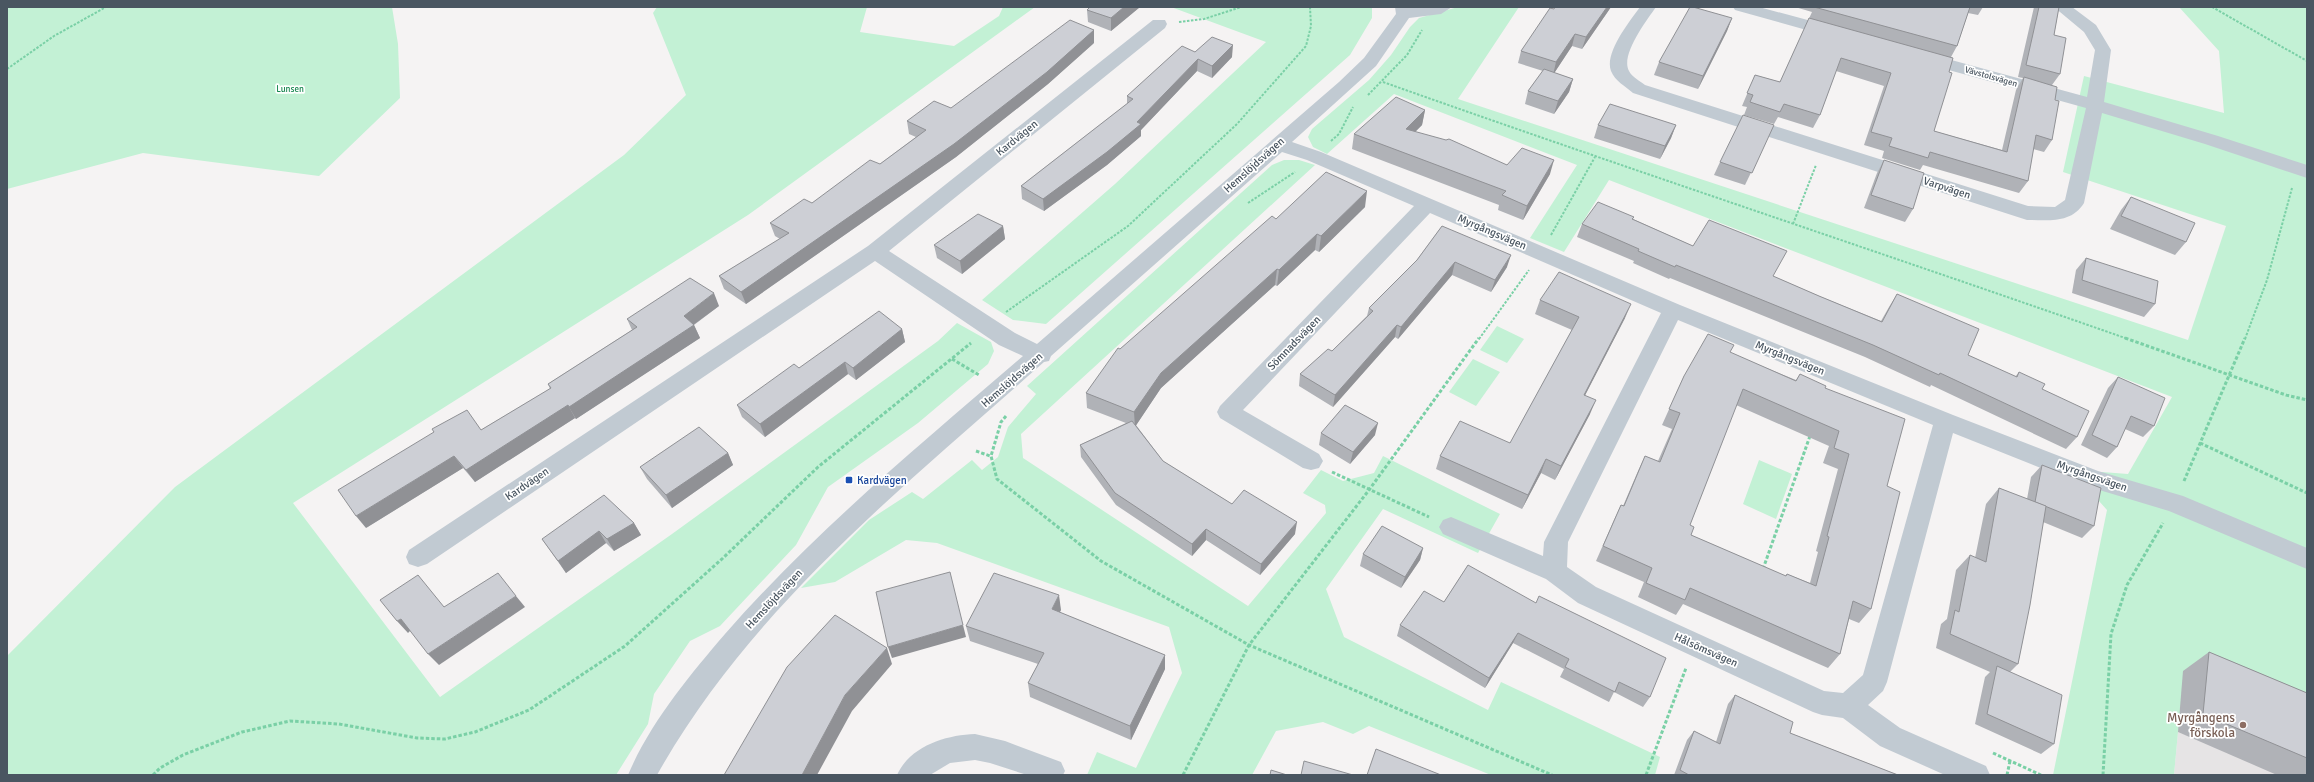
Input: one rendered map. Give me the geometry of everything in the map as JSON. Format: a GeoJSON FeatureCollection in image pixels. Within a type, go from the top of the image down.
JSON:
{"type":"FeatureCollection","features":[{"type":"Feature","properties":{"kind":"street"},"geometry":{"type":"LineString","coordinates":[[1404,11],[1435,11],[1444,7]]}},
{"type":"Feature","properties":{"kind":"street","name":"Varpvägen"},"geometry":{"type":"LineString","coordinates":[[1648,7],[1620,52],[1618,61],[1620,70],[1626,79],[1639,89],[2027,213],[2059,214],[2074,204],[2095,106],[2103,50],[2090,29],[2062,7]]}},
{"type":"Feature","properties":{"kind":"street"},"geometry":{"type":"LineString","coordinates":[[1742,7],[1849,37]]}},
{"type":"Feature","properties":{"kind":"street","name":"Hemslöjdsvägen"},"geometry":{"type":"LineString","coordinates":[[642,775],[670,726],[713,667],[768,603],[853,517],[1040,355],[1370,62],[1404,11]]}},
{"type":"Feature","properties":{"kind":"street","name":"Kardvägen"},"geometry":{"type":"LineString","coordinates":[[418,557],[875,252],[1159,24]]}},
{"type":"Feature","properties":{"kind":"street","name":"Vävstolsvägen"},"geometry":{"type":"LineString","coordinates":[[1903,52],[2245,150],[2305,172]]}},
{"type":"Feature","properties":{"kind":"street","name":"Myrgångsvägen"},"geometry":{"type":"LineString","coordinates":[[1278,144],[1314,156],[1673,310],[1944,421],[2094,479],[2175,503],[2307,559]]}},
{"type":"Feature","properties":{"kind":"street","name":"Sömnadsvägen"},"geometry":{"type":"LineString","coordinates":[[1311,461],[1228,412],[1427,205]]}},
{"type":"Feature","properties":{"kind":"street"},"geometry":{"type":"LineString","coordinates":[[875,252],[1008,340],[1040,355]]}},
{"type":"Feature","properties":{"kind":"street"},"geometry":{"type":"LineString","coordinates":[[1555,572],[1556,542],[1673,310]]}},
{"type":"Feature","properties":{"kind":"street"},"geometry":{"type":"LineString","coordinates":[[1944,421],[1874,682],[1848,706],[1890,737],[1976,775]]}},
{"type":"Feature","properties":{"kind":"street","name":"Hålsömsvägen"},"geometry":{"type":"LineString","coordinates":[[1451,527],[1555,572],[1587,595],[1822,703],[1848,706]]}},
{"type":"Feature","properties":{"kind":"street"},"geometry":{"type":"LineString","coordinates":[[911,775],[913,771],[938,753],[960,746],[986,748],[1051,771]]}},
{"type":"Feature","properties":{"kind":"path"},"geometry":{"type":"LineString","coordinates":[[7,69],[54,36],[106,7]]}},
{"type":"Feature","properties":{"kind":"path"},"geometry":{"type":"LineString","coordinates":[[1159,24],[1204,19],[1241,7]]}},
{"type":"Feature","properties":{"kind":"path"},"geometry":{"type":"LineString","coordinates":[[153,775],[160,768],[183,755],[242,732],[290,721],[339,724],[417,738],[445,739],[475,732],[529,710],[626,646],[723,558],[818,467],[990,328],[1005,313],[1128,226],[1237,124],[1306,46],[1311,26],[1310,7]]}},
{"type":"Feature","properties":{"kind":"path"},"geometry":{"type":"LineString","coordinates":[[2212,7],[2307,61]]}},
{"type":"Feature","properties":{"kind":"path"},"geometry":{"type":"LineString","coordinates":[[1383,82],[1595,157],[2286,395],[2307,400]]}},
{"type":"Feature","properties":{"kind":"path"},"geometry":{"type":"LineString","coordinates":[[1793,224],[1822,148]]}},
{"type":"Feature","properties":{"kind":"path"},"geometry":{"type":"LineString","coordinates":[[1182,775],[1249,645],[1369,490],[1542,253],[1595,157]]}},
{"type":"Feature","properties":{"kind":"path"},"geometry":{"type":"LineString","coordinates":[[2103,775],[2111,634],[2127,585],[2175,503],[2231,375],[2267,280],[2293,185],[2305,172]]}},
{"type":"Feature","properties":{"kind":"path"},"geometry":{"type":"LineString","coordinates":[[1763,571],[1810,435]]}},
{"type":"Feature","properties":{"kind":"path"},"geometry":{"type":"LineString","coordinates":[[2200,443],[2307,492]]}},
{"type":"Feature","properties":{"kind":"path"},"geometry":{"type":"LineString","coordinates":[[976,451],[991,456]]}},
{"type":"Feature","properties":{"kind":"path"},"geometry":{"type":"LineString","coordinates":[[1311,461],[1369,490],[1451,527]]}},
{"type":"Feature","properties":{"kind":"path"},"geometry":{"type":"LineString","coordinates":[[1646,775],[1695,645]]}},
{"type":"Feature","properties":{"kind":"path"},"geometry":{"type":"LineString","coordinates":[[2007,775],[2010,761]]}},
{"type":"Feature","properties":{"kind":"shaded area"},"geometry":{"type":"Polygon","coordinates":[[[2178,732],[2307,775],[2174,775],[2178,732]]]}},
{"type":"Feature","properties":{"kind":"green space","name":"Lunsen"},"geometry":{"type":"Polygon","coordinates":[[[7,7],[392,7],[398,44],[400,98],[319,176],[143,153],[7,189],[7,7]]]}},
{"type":"Feature","properties":{"kind":"green space"},"geometry":{"type":"Polygon","coordinates":[[[657,7],[867,7],[860,32],[954,46],[999,16],[1003,7],[1035,7],[748,215],[293,503],[440,697],[672,534],[938,341],[957,323],[991,342],[994,351],[988,364],[918,423],[828,487],[796,545],[720,626],[690,641],[654,694],[648,724],[616,775],[7,775],[7,656],[175,487],[624,155],[686,95],[653,13],[657,7]]]}},
{"type":"Feature","properties":{"kind":"green space"},"geometry":{"type":"Polygon","coordinates":[[[1171,7],[1372,7],[1372,18],[1350,55],[1046,324],[1013,320],[982,300],[1115,184],[1266,42],[1171,7]]]}},
{"type":"Feature","properties":{"kind":"green space"},"geometry":{"type":"Polygon","coordinates":[[[1458,7],[1519,7],[1458,99],[2188,340],[2226,226],[2063,172],[2084,76],[2224,113],[2219,51],[2179,7],[2307,7],[2307,709],[2178,732],[2174,775],[2053,775],[2107,510],[2082,482],[2102,472],[2128,474],[2172,397],[1609,180],[1564,252],[1530,238],[1577,165],[1394,94],[1327,154],[1313,147],[1308,137],[1312,129],[1369,80],[1391,55],[1410,27],[1419,18],[1458,7]]]}},
{"type":"Feature","properties":{"kind":"green space"},"geometry":{"type":"Polygon","coordinates":[[[1284,160],[1299,160],[1315,165],[1021,434],[1023,458],[1248,606],[1326,513],[1325,505],[1303,493],[1321,470],[1343,481],[1374,473],[1383,456],[1500,514],[1478,553],[1383,509],[1326,589],[1344,637],[1488,710],[1501,682],[1660,757],[1655,775],[1491,775],[1369,726],[1353,734],[1323,722],[1276,731],[1252,775],[1087,775],[1097,752],[1136,768],[1182,673],[1169,627],[937,543],[906,540],[835,582],[801,588],[869,520],[912,492],[923,499],[972,460],[982,470],[998,457],[1008,427],[1036,394],[1027,386],[1272,165],[1284,160]]]}},
{"type":"Feature","properties":{"kind":"green space"},"geometry":{"type":"Polygon","coordinates":[[[1497,326],[1524,339],[1507,363],[1480,350],[1497,326]]]}},
{"type":"Feature","properties":{"kind":"green space"},"geometry":{"type":"Polygon","coordinates":[[[1473,359],[1500,372],[1476,406],[1449,392],[1473,359]]]}},
{"type":"Feature","properties":{"kind":"green space"},"geometry":{"type":"Polygon","coordinates":[[[1759,460],[1792,474],[1776,519],[1743,504],[1759,460]]]}},
{"type":"Feature","properties":{"kind":"building"},"geometry":{"type":"Polygon","coordinates":[[[1090,7],[1124,7],[1111,18],[1087,10],[1090,7]]]}},
{"type":"Feature","properties":{"kind":"building"},"geometry":{"type":"Polygon","coordinates":[[[1555,7],[1607,7],[1586,37],[1575,34],[1556,62],[1521,51],[1550,8],[1554,9],[1555,7]]]}},
{"type":"Feature","properties":{"kind":"building"},"geometry":{"type":"Polygon","coordinates":[[[1690,7],[1732,18],[1703,76],[1659,62],[1690,7]]]}},
{"type":"Feature","properties":{"kind":"building"},"geometry":{"type":"Polygon","coordinates":[[[1814,7],[1970,7],[1957,46],[1814,7]]]}},
{"type":"Feature","properties":{"kind":"building"},"geometry":{"type":"Polygon","coordinates":[[[2039,7],[2059,7],[2054,35],[2066,38],[2060,74],[2026,65],[2039,7]]]}},
{"type":"Feature","properties":{"kind":"building"},"geometry":{"type":"Polygon","coordinates":[[[1809,18],[1953,58],[1949,72],[1952,73],[1934,131],[2007,152],[2024,77],[2057,87],[2055,100],[2059,101],[2052,140],[2036,135],[2028,181],[1930,152],[1928,158],[1889,146],[1892,138],[1871,132],[1891,73],[1841,58],[1820,115],[1784,104],[1780,112],[1750,102],[1753,95],[1747,93],[1755,75],[1780,82],[1809,18]]]}},
{"type":"Feature","properties":{"kind":"building"},"geometry":{"type":"Polygon","coordinates":[[[1070,20],[1094,30],[1047,72],[954,144],[741,292],[719,276],[789,233],[770,223],[804,199],[812,203],[870,160],[880,164],[926,130],[907,121],[934,101],[951,108],[1070,20]]]}},
{"type":"Feature","properties":{"kind":"building"},"geometry":{"type":"Polygon","coordinates":[[[1212,37],[1233,45],[1212,66],[1198,59],[1137,122],[1141,124],[1107,152],[1043,199],[1021,186],[1133,99],[1127,96],[1182,46],[1195,52],[1212,37]]]}},
{"type":"Feature","properties":{"kind":"building"},"geometry":{"type":"Polygon","coordinates":[[[1544,69],[1573,79],[1558,101],[1528,91],[1544,69]]]}},
{"type":"Feature","properties":{"kind":"building"},"geometry":{"type":"Polygon","coordinates":[[[1396,97],[1425,110],[1406,129],[1446,140],[1449,139],[1507,165],[1522,148],[1554,160],[1527,206],[1502,195],[1506,191],[1354,134],[1396,97]]]}},
{"type":"Feature","properties":{"kind":"building"},"geometry":{"type":"Polygon","coordinates":[[[1610,104],[1676,125],[1665,146],[1598,125],[1610,104]]]}},
{"type":"Feature","properties":{"kind":"building"},"geometry":{"type":"Polygon","coordinates":[[[1743,115],[1774,125],[1752,173],[1720,162],[1743,115]]]}},
{"type":"Feature","properties":{"kind":"building"},"geometry":{"type":"Polygon","coordinates":[[[1884,160],[1924,173],[1913,209],[1871,195],[1884,160]]]}},
{"type":"Feature","properties":{"kind":"building"},"geometry":{"type":"Polygon","coordinates":[[[1326,172],[1367,191],[1321,236],[1317,234],[1279,270],[1277,269],[1161,373],[1134,412],[1086,393],[1118,348],[1120,349],[1272,216],[1276,219],[1326,172]]]}},
{"type":"Feature","properties":{"kind":"building"},"geometry":{"type":"Polygon","coordinates":[[[2131,197],[2195,223],[2186,242],[2121,216],[2131,197]]]}},
{"type":"Feature","properties":{"kind":"building"},"geometry":{"type":"Polygon","coordinates":[[[1598,202],[1634,217],[1632,219],[1693,246],[1709,220],[1787,251],[1773,276],[1882,322],[1897,294],[1979,329],[1968,355],[2017,377],[2019,372],[2045,384],[2042,389],[2089,411],[2077,437],[1940,373],[1939,375],[1873,345],[1676,265],[1675,267],[1638,251],[1639,249],[1582,224],[1598,202]]]}},
{"type":"Feature","properties":{"kind":"building"},"geometry":{"type":"Polygon","coordinates":[[[978,214],[1003,226],[960,261],[934,245],[978,214]]]}},
{"type":"Feature","properties":{"kind":"building"},"geometry":{"type":"Polygon","coordinates":[[[1442,226],[1511,255],[1495,280],[1455,262],[1401,327],[1397,325],[1335,395],[1300,374],[1328,349],[1332,351],[1373,311],[1369,308],[1417,260],[1442,226]]]}},
{"type":"Feature","properties":{"kind":"building"},"geometry":{"type":"Polygon","coordinates":[[[2086,258],[2158,281],[2155,304],[2082,280],[2086,258]]]}},
{"type":"Feature","properties":{"kind":"building"},"geometry":{"type":"Polygon","coordinates":[[[1559,272],[1631,304],[1584,395],[1596,400],[1561,466],[1546,459],[1528,495],[1440,456],[1460,421],[1510,443],[1579,317],[1540,300],[1559,272]]]}},
{"type":"Feature","properties":{"kind":"building"},"geometry":{"type":"Polygon","coordinates":[[[690,278],[714,293],[684,316],[694,325],[569,407],[568,405],[466,470],[454,456],[356,516],[338,490],[434,432],[432,429],[467,410],[481,430],[551,388],[548,384],[637,327],[627,319],[690,278]]]}},
{"type":"Feature","properties":{"kind":"building"},"geometry":{"type":"Polygon","coordinates":[[[879,311],[902,329],[853,368],[845,362],[760,424],[737,405],[794,364],[799,368],[879,311]]]}},
{"type":"Feature","properties":{"kind":"building"},"geometry":{"type":"Polygon","coordinates":[[[1708,334],[1734,345],[1730,352],[1796,381],[1800,374],[1826,386],[1825,388],[1905,419],[1887,486],[1900,492],[1871,609],[1853,601],[1840,654],[1690,588],[1685,600],[1646,583],[1652,568],[1603,546],[1621,505],[1624,506],[1645,456],[1660,462],[1680,413],[1669,409],[1684,376],[1708,334]],[[1743,389],[1690,525],[1694,527],[1691,535],[1786,576],[1787,574],[1816,586],[1829,537],[1827,536],[1849,454],[1834,448],[1839,431],[1743,389]]]}},
{"type":"Feature","properties":{"kind":"building"},"geometry":{"type":"Polygon","coordinates":[[[2118,377],[2165,398],[2154,426],[2131,416],[2117,447],[2092,435],[2118,377]]]}},
{"type":"Feature","properties":{"kind":"building"},"geometry":{"type":"Polygon","coordinates":[[[1345,405],[1378,423],[1353,452],[1321,433],[1345,405]]]}},
{"type":"Feature","properties":{"kind":"building"},"geometry":{"type":"Polygon","coordinates":[[[1132,421],[1163,461],[1232,504],[1244,490],[1297,522],[1261,564],[1206,529],[1192,544],[1115,493],[1080,445],[1132,421]]]}},
{"type":"Feature","properties":{"kind":"building"},"geometry":{"type":"Polygon","coordinates":[[[699,427],[728,453],[666,495],[640,467],[699,427]]]}},
{"type":"Feature","properties":{"kind":"building"},"geometry":{"type":"Polygon","coordinates":[[[2042,465],[2101,488],[2094,526],[2035,502],[2042,465]]]}},
{"type":"Feature","properties":{"kind":"building"},"geometry":{"type":"Polygon","coordinates":[[[1999,488],[2046,506],[2030,605],[2018,664],[1950,634],[1955,610],[1959,612],[1970,555],[1986,562],[1999,488]]]}},
{"type":"Feature","properties":{"kind":"building"},"geometry":{"type":"Polygon","coordinates":[[[604,495],[634,523],[607,539],[599,531],[558,561],[542,539],[604,495]]]}},
{"type":"Feature","properties":{"kind":"building"},"geometry":{"type":"Polygon","coordinates":[[[1382,526],[1423,548],[1405,577],[1363,554],[1382,526]]]}},
{"type":"Feature","properties":{"kind":"building"},"geometry":{"type":"Polygon","coordinates":[[[1468,565],[1536,603],[1539,596],[1666,658],[1650,697],[1619,682],[1615,692],[1565,667],[1569,659],[1518,633],[1489,678],[1400,625],[1424,591],[1444,602],[1468,565]]]}},
{"type":"Feature","properties":{"kind":"building"},"geometry":{"type":"Polygon","coordinates":[[[950,572],[963,625],[888,647],[876,592],[950,572]]]}},
{"type":"Feature","properties":{"kind":"building"},"geometry":{"type":"Polygon","coordinates":[[[498,573],[516,596],[428,654],[401,619],[397,621],[380,600],[418,575],[444,607],[498,573]]]}},
{"type":"Feature","properties":{"kind":"building"},"geometry":{"type":"Polygon","coordinates":[[[994,573],[1059,595],[1052,609],[1165,655],[1130,726],[1028,683],[1044,653],[966,626],[994,573]]]}},
{"type":"Feature","properties":{"kind":"building"},"geometry":{"type":"Polygon","coordinates":[[[835,615],[887,648],[845,695],[802,775],[724,775],[787,667],[835,615]]]}},
{"type":"Feature","properties":{"kind":"building"},"geometry":{"type":"Polygon","coordinates":[[[2209,652],[2307,693],[2307,758],[2203,714],[2209,652]]]}},
{"type":"Feature","properties":{"kind":"building"},"geometry":{"type":"Polygon","coordinates":[[[1997,666],[2062,695],[2054,744],[1987,714],[1997,666]]]}},
{"type":"Feature","properties":{"kind":"building"},"geometry":{"type":"Polygon","coordinates":[[[1735,695],[1793,722],[1790,733],[1898,775],[1689,775],[1680,770],[1694,731],[1720,744],[1735,695]]]}},
{"type":"Feature","properties":{"kind":"building"},"geometry":{"type":"Polygon","coordinates":[[[1376,749],[1441,775],[1367,775],[1376,749]]]}},
{"type":"Feature","properties":{"kind":"building"},"geometry":{"type":"Polygon","coordinates":[[[1304,761],[1353,775],[1301,775],[1304,761]]]}},
{"type":"Feature","properties":{"kind":"building"},"geometry":{"type":"Polygon","coordinates":[[[1271,770],[1287,775],[1270,775],[1271,770]]]}},
{"type":"Feature","properties":{"kind":"place","name":"Kardvägen"},"geometry":{"type":"Point","coordinates":[849,480]}},
{"type":"Feature","properties":{"kind":"place","name":"Myrgångens förskola"},"geometry":{"type":"Point","coordinates":[2243,725]}}]}
